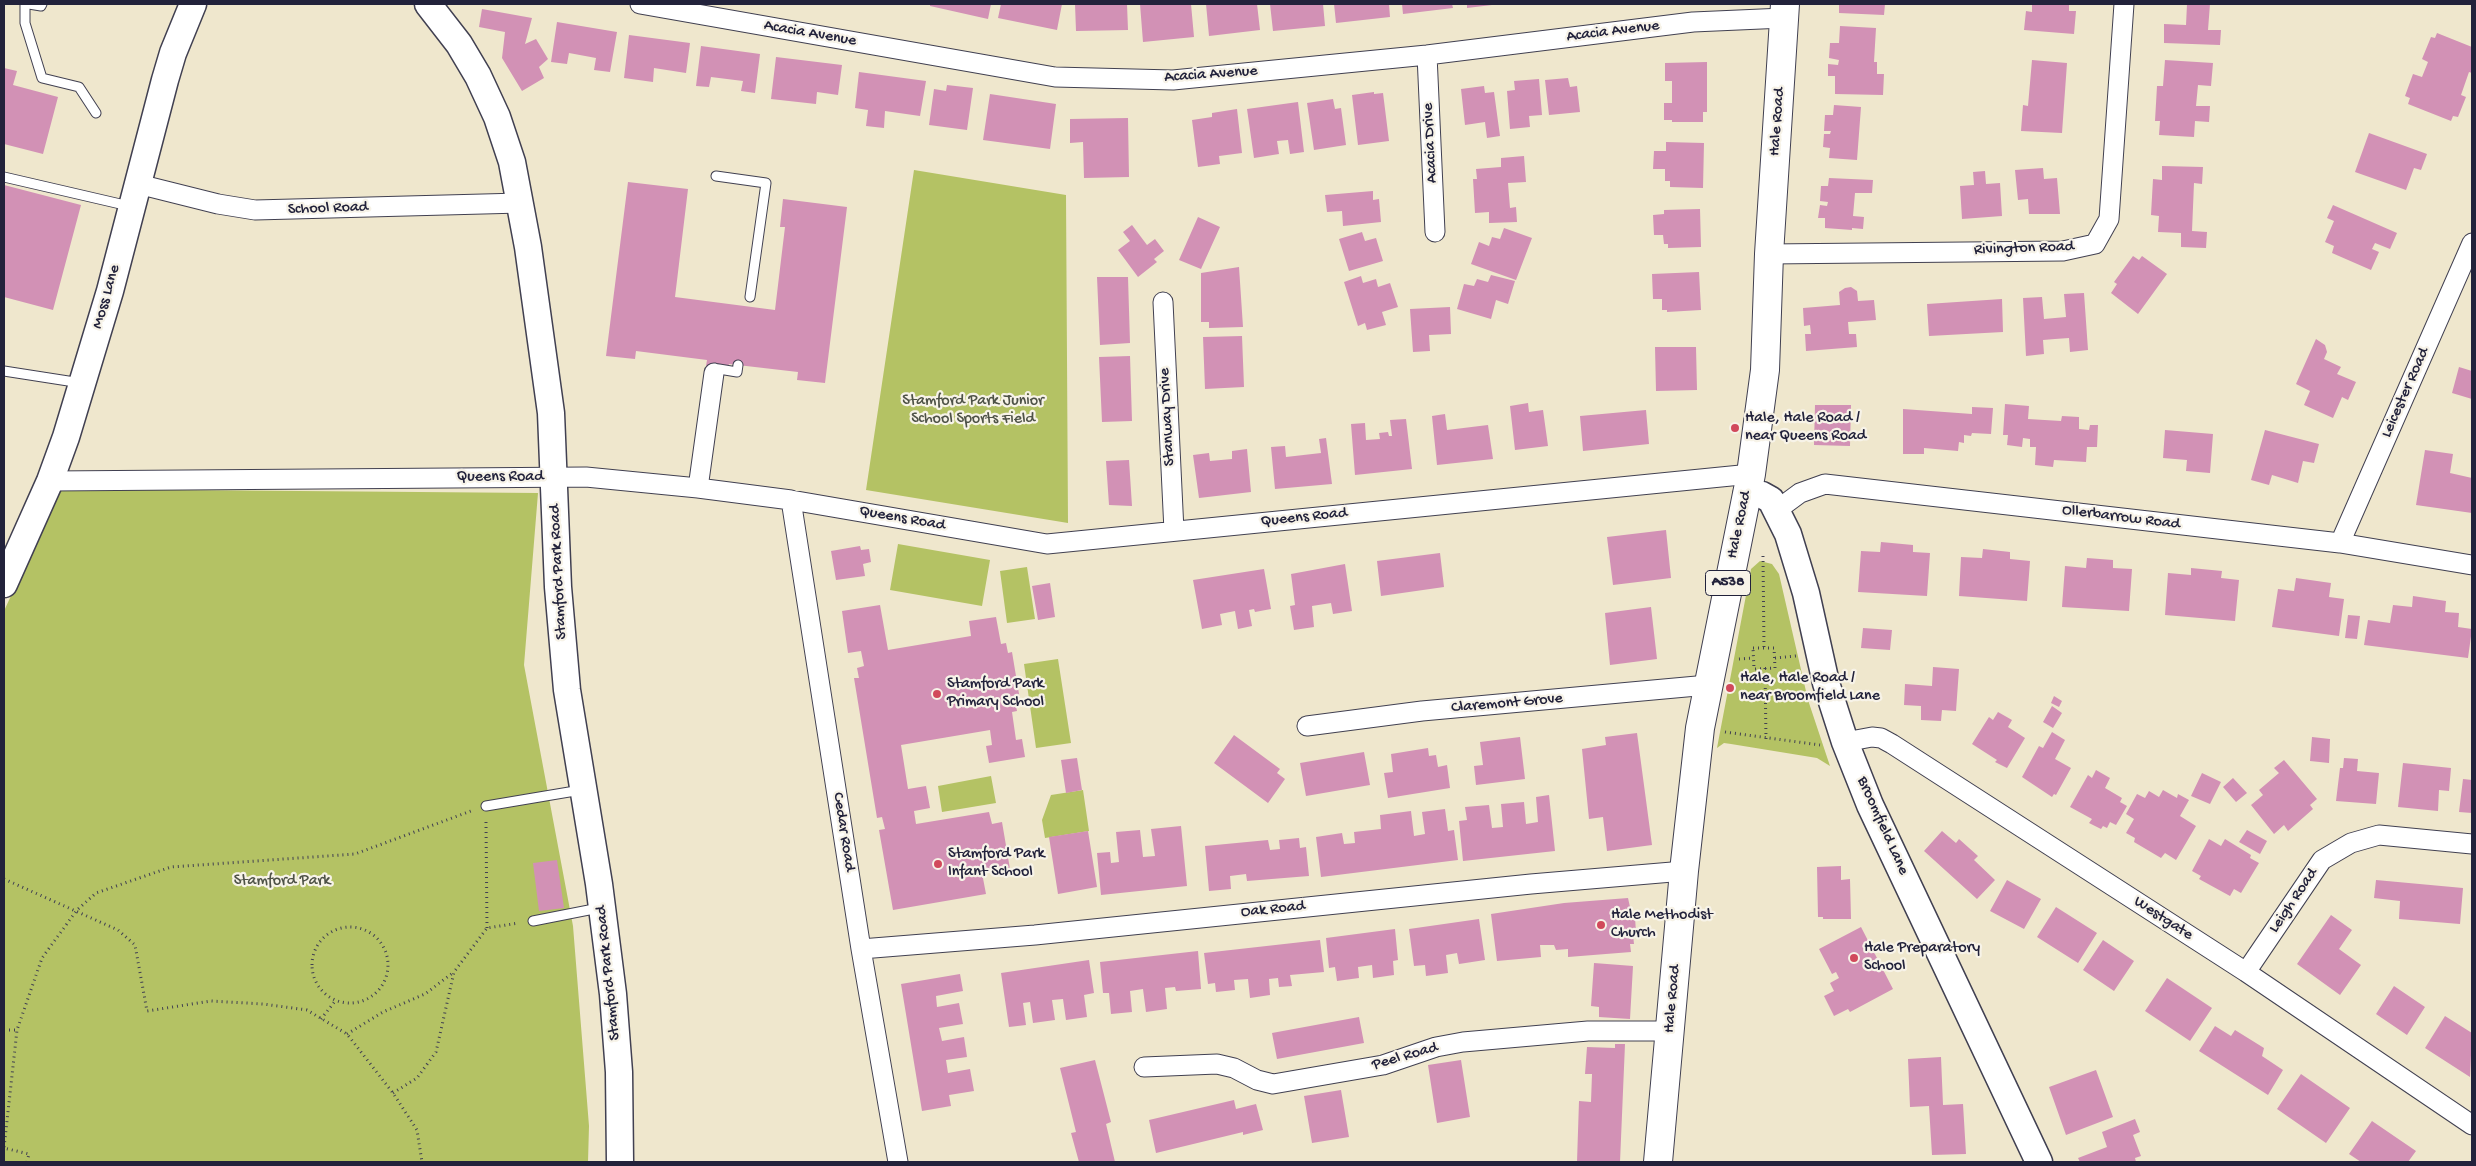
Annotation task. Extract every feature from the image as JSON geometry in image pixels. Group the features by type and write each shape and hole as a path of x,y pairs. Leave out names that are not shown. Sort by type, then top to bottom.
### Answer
{"main road":[{"name":"Hale Road","path":"1658,1162 1684,871 1700,728 1749,484 1765,370 1769,254 1785,11"}],"street":[{"name":"Moss Lane","path":"4,584 50,481 82,383 110,291 173,53 193,4"},
{"name":"Stamford Park Road","path":"428,4 459,44 491,102 512,162 521,204 551,413 564,660 602,907 616,1031 620,1162"},
{"name":"Acacia Avenue","path":"640,4 1055,77 1173,80 1427,55 1785,11"},
{"name":"Rivington Road","path":"1769,254 2063,251 2095,244 2109,219 2124,4"},
{"name":"Acacia Drive","path":"1427,55 1435,232"},
{"name":"School Road","path":"134,196 218,204 255,210 521,204"},
{"name":"Leicester Road","path":"2340,543 2472,243"},
{"name":"Stanway Drive","path":"1163,302 1174,531"},
{"path":"698,488 714,373"},
{"name":"Queens Road","path":"50,481 586,477 698,488 791,500 1046,544 1174,531 1749,484"},
{"name":"Broomfield Lane","path":"1749,484 1771,500 1777,510 1796,557 1824,673 1845,742 1870,805 2040,1162"},
{"name":"Ollerbarrow Road","path":"1777,510 1800,493 1825,484 2340,543 2472,565"},
{"name":"Cedar Road","path":"791,500 861,949 898,1162"},
{"name":"Claremont Grove","path":"1307,726 1422,711 1708,685"},
{"name":"Westgate","path":"1845,742 1863,737 1881,738 2246,972 2472,1125"},
{"name":"Leigh Road","path":"2246,972 2322,860 2352,843 2379,835 2472,844"},
{"name":"Oak Road","path":"861,949 1035,935 1532,884 1684,871"},
{"name":"Peel Road","path":"1144,1067 1217,1064 1234,1068 1257,1080 1273,1084 1383,1065 1436,1047 1463,1042 1588,1032 1670,1031"}],"lane":[{"path":"24,4 25,23 42,78 79,87 96,113"},
{"path":"29,4 41,6 42,4"},
{"path":"716,176 766,183 750,297"},
{"path":"4,177 134,196"},
{"path":"714,373 719,369 736,372 738,365"},
{"path":"4,371 82,383"},
{"path":"486,806 583,789"},
{"path":"533,921 602,907"}],"path":[{"path":"1762,554 1764,648"},
{"path":"1754,648 1774,648 1775,668 1765,668 1754,669 1754,648"},
{"path":"1765,668 1766,739"},
{"path":"1700,728 1816,746 1845,742"},
{"path":"27,1162 28,1154 4,1148 17,1030 42,958 77,910 96,894 172,867 355,854 486,806 487,928 454,972 425,994 383,1012 347,1034"},
{"path":"4,879 77,910 118,930 135,945 147,1010 211,1001 263,1004 307,1010 347,1034 393,1093 417,1130 422,1162"},
{"path":"487,928 533,921"},
{"path":"348,927 360,928 372,934 380,942 386,953 388,965 386,977 380,988 366,999 348,1003 336,1000 325,994 317,984 312,972 314,953 324,936 335,930 348,927"},
{"path":"393,1093 417,1078 436,1052 454,972"},
{"path":"321,1019 336,1000"},
{"path":"4,1030 17,1030"}],"green space":[{"name":"Stamford Park Junior School Sports Field","path":"914,170 1066,195 1068,523 866,490"},
{"name":"Stamford Park","path":"60,489 538,493 524,665 573,926 589,1126 588,1162 4,1162 4,611"},
{"path":"898,544 990,560 982,606 890,590"},
{"path":"1760,561 1772,564 1779,574 1808,700 1830,766 1817,758 1731,744 1724,743 1717,748 1751,569"},
{"path":"1027,567 1035,619 1007,623 1000,571"},
{"path":"1058,659 1071,743 1036,748 1024,664"},
{"path":"991,776 996,803 942,812 938,786"},
{"path":"1083,790 1089,831 1045,838 1042,820 1051,795"}],"building":[{"path":"930,4 991,4 988,19 930,6"},
{"path":"1001,4 1062,4 1057,30 998,18"},
{"path":"1075,4 1127,4 1128,30 1076,31"},
{"path":"1140,4 1191,4 1194,37 1143,42"},
{"path":"1206,4 1257,4 1260,30 1209,36"},
{"path":"1270,4 1323,4 1325,26 1273,31"},
{"path":"1334,4 1389,4 1390,17 1336,23"},
{"path":"1402,4 1452,4 1453,8 1403,14"},
{"path":"1467,4 1492,4 1492,5 1467,8"},
{"path":"1839,4 1885,4 1884,15 1839,13"},
{"path":"2032,4 2069,4 2069,11 2076,11 2074,34 2024,30 2026,11 2032,12"},
{"path":"2187,4 2210,4 2208,30 2221,30 2220,45 2164,43 2164,24 2186,25"},
{"path":"482,9 532,18 525,44 536,39 548,59 539,67 544,78 522,91 502,58 505,32 479,27"},
{"path":"557,22 617,32 610,72 594,70 596,58 569,53 567,64 551,62"},
{"path":"1840,26 1876,28 1874,62 1877,62 1877,74 1884,74 1883,95 1835,94 1835,76 1828,76 1828,64 1838,65 1839,60 1829,58 1830,43 1839,43"},
{"path":"2437,33 2472,47 2472,73 2469,72 2461,95 2466,97 2458,117 2453,116 2451,121 2408,104 2410,98 2405,96 2413,74 2422,77 2428,62 2422,59 2431,37 2435,38"},
{"path":"629,35 690,43 686,73 654,68 653,82 624,78"},
{"path":"701,46 760,54 755,93 741,91 743,81 711,77 709,87 696,86"},
{"path":"776,57 842,65 838,95 817,92 816,104 771,99"},
{"path":"2032,60 2067,63 2062,133 2021,131 2023,105 2028,106"},
{"path":"2165,60 2213,63 2211,86 2198,85 2196,106 2210,106 2209,122 2195,121 2194,137 2159,135 2160,121 2155,121 2157,86 2163,86"},
{"path":"1707,62 1707,112 1703,112 1703,122 1672,122 1672,120 1664,120 1664,103 1672,103 1672,81 1665,81 1665,63"},
{"path":"4,68 17,71 13,85 58,97 43,154 4,144"},
{"path":"859,72 926,81 920,116 885,111 884,128 866,126 868,110 855,108"},
{"path":"1568,78 1570,87 1577,86 1580,112 1549,115 1545,80"},
{"path":"1539,79 1542,115 1529,116 1530,127 1510,129 1507,91 1515,90 1514,81"},
{"path":"947,85 973,88 967,130 929,125 934,89 946,91"},
{"path":"1484,86 1485,93 1494,92 1500,136 1487,138 1485,122 1465,125 1461,89"},
{"path":"1374,92 1374,94 1383,93 1389,141 1358,145 1352,95"},
{"path":"990,94 1056,104 1050,149 983,140"},
{"path":"1333,99 1335,109 1341,108 1346,145 1314,150 1307,103"},
{"path":"1298,102 1304,152 1290,154 1288,140 1277,141 1279,154 1254,158 1247,109"},
{"path":"1834,105 1861,107 1857,160 1829,158 1830,148 1823,147 1824,134 1830,134 1831,131 1824,131 1825,115 1833,115"},
{"path":"1237,109 1242,153 1219,156 1220,164 1198,167 1192,120 1212,117 1212,113"},
{"path":"1128,118 1129,177 1084,178 1083,142 1070,143 1070,119"},
{"path":"2369,133 2427,154 2421,170 2414,168 2406,190 2355,172"},
{"path":"1666,142 1704,143 1703,188 1670,187 1670,181 1665,181 1665,169 1653,169 1654,151 1666,151"},
{"path":"1524,156 1526,182 1508,183 1510,208 1516,207 1517,222 1489,223 1489,212 1475,213 1473,179 1477,179 1476,169 1501,167 1501,158"},
{"path":"2162,166 2203,167 2202,184 2194,183 2192,231 2207,232 2206,248 2181,247 2181,233 2158,232 2159,216 2151,215 2153,179 2162,180"},
{"path":"2043,168 2044,179 2057,178 2060,214 2029,214 2028,199 2018,200 2015,170"},
{"path":"1985,171 1986,184 2000,183 2002,216 1962,219 1960,186 1974,185 1973,172"},
{"path":"1829,178 1873,180 1872,193 1855,193 1853,216 1864,217 1863,229 1825,228 1825,218 1818,218 1820,205 1827,206 1828,202 1820,201 1821,186 1828,186"},
{"path":"628,182 688,189 675,297 775,310 785,227 780,227 783,199 847,207 825,383 797,380 798,372 729,364 728,368 706,366 707,360 636,351 635,359 606,356"},
{"path":"4,185 81,205 53,310 4,297"},
{"path":"1373,191 1373,200 1379,199 1381,222 1343,226 1342,211 1327,212 1325,195"},
{"path":"2333,205 2397,233 2390,249 2375,243 2372,249 2379,252 2371,270 2332,253 2334,246 2325,242 2334,221 2327,218"},
{"path":"1700,209 1701,247 1668,248 1668,244 1664,244 1663,235 1654,235 1653,215 1664,214 1664,210"},
{"path":"1198,217 1220,227 1201,269 1179,260"},
{"path":"1132,225 1147,245 1155,239 1164,251 1154,259 1157,262 1138,277 1118,250 1130,241 1123,232"},
{"path":"1504,228 1532,238 1516,280 1471,264 1479,242 1489,246 1492,237 1500,239"},
{"path":"1362,232 1365,241 1376,238 1383,261 1349,271 1339,239"},
{"path":"2133,256 2139,260 2142,256 2167,274 2138,314 2111,293 2117,284 2114,282"},
{"path":"1239,267 1243,327 1209,328 1209,322 1201,322 1201,273"},
{"path":"1699,272 1701,310 1667,312 1667,310 1662,310 1662,299 1653,299 1652,274"},
{"path":"1491,275 1515,281 1508,304 1496,300 1491,319 1457,309 1464,284 1474,286 1477,279 1488,282"},
{"path":"1361,276 1363,283 1376,279 1378,287 1390,283 1398,307 1382,312 1386,325 1367,330 1365,323 1358,326 1344,282"},
{"path":"1097,277 1128,277 1130,343 1100,345"},
{"path":"1851,287 1857,291 1858,301 1874,300 1876,320 1848,322 1849,334 1856,334 1857,347 1806,351 1805,334 1811,334 1810,325 1804,326 1803,308 1840,305 1839,292"},
{"path":"2084,293 2088,350 2070,352 2069,338 2043,340 2044,354 2026,356 2023,298 2042,297 2044,319 2066,317 2064,294"},
{"path":"2002,299 2003,332 1929,336 1927,304"},
{"path":"1450,307 1451,334 1429,335 1430,351 1413,352 1410,309"},
{"path":"1242,336 1244,387 1205,389 1203,337"},
{"path":"2316,339 2325,345 2327,352 2324,359 2341,367 2337,374 2356,382 2348,400 2342,397 2333,418 2304,405 2310,391 2296,384"},
{"path":"1655,347 1696,347 1697,390 1656,391"},
{"path":"1130,356 1132,421 1102,422 1099,357"},
{"path":"2459,367 2472,371 2472,399 2452,393"},
{"path":"1528,403 1529,412 1543,410 1548,446 1515,450 1510,406"},
{"path":"2005,404 2029,406 2028,419 2061,421 2062,416 2079,417 2079,429 2089,430 2090,425 2098,425 2097,447 2087,447 2086,462 2054,460 2053,467 2035,465 2036,447 2030,447 2030,439 2023,438 2022,447 2007,445 2008,435 2003,435"},
{"path":"1815,405 1851,405 1850,446 1814,445"},
{"path":"1972,407 1993,408 1991,434 1972,433 1971,436 1964,435 1964,443 1959,442 1958,451 1924,448 1924,454 1903,454 1903,409 1972,414"},
{"path":"1646,410 1649,444 1583,451 1580,416"},
{"path":"1445,414 1447,430 1488,425 1493,459 1437,465 1432,416"},
{"path":"1406,419 1412,469 1355,475 1351,424 1365,423 1366,440 1380,439 1379,433 1388,432 1389,436 1392,436 1390,420"},
{"path":"2165,430 2213,434 2210,473 2186,471 2187,460 2163,458"},
{"path":"2265,430 2319,444 2314,463 2303,461 2298,483 2272,475 2269,485 2251,480"},
{"path":"1326,438 1332,484 1275,489 1271,447 1285,446 1286,457 1321,453 1319,439"},
{"path":"1247,449 1251,492 1199,498 1193,455 1209,453 1210,461 1232,459 1232,451"},
{"path":"2425,450 2453,454 2450,473 2472,478 2472,513 2416,505"},
{"path":"1129,460 1132,506 1109,505 1106,461"},
{"path":"1666,530 1671,578 1613,585 1607,537"},
{"path":"1881,542 1913,545 1913,552 1930,553 1927,596 1858,592 1861,551 1880,552"},
{"path":"860,546 861,550 869,549 871,562 863,564 865,576 836,580 831,551"},
{"path":"1983,549 2010,552 2010,559 2030,561 2027,601 1959,596 1961,557 1982,558"},
{"path":"1440,553 1444,587 1381,596 1377,561"},
{"path":"2087,558 2113,560 2113,568 2132,569 2129,611 2062,607 2065,566 2086,568"},
{"path":"1345,564 1352,611 1333,614 1331,603 1312,606 1314,627 1294,630 1290,606 1295,605 1291,574"},
{"path":"2191,568 2222,571 2221,578 2239,580 2235,621 2165,615 2168,573 2191,575"},
{"path":"1264,569 1271,609 1255,612 1254,609 1249,610 1252,626 1238,629 1235,611 1220,614 1222,625 1202,629 1193,580"},
{"path":"2296,578 2331,583 2329,597 2344,599 2339,636 2272,627 2278,589 2294,591"},
{"path":"1050,583 1055,617 1038,620 1032,586"},
{"path":"2413,596 2446,601 2445,612 2459,613 2458,627 2472,629 2468,658 2364,645 2368,620 2390,623 2393,605 2412,607"},
{"path":"880,605 888,650 971,636 969,621 996,617 1001,644 1006,643 1008,653 1012,652 1020,700 1015,701 1017,711 1012,712 1016,740 1022,739 1025,757 989,763 986,746 992,745 990,730 901,745 908,789 926,786 930,808 914,811 916,824 989,812 992,824 1002,822 1010,869 982,873 986,894 893,910 879,830 885,829 882,817 877,818 854,678 859,678 857,668 864,666 861,651 848,653 842,611"},
{"path":"1651,607 1657,659 1610,665 1605,613"},
{"path":"2348,615 2360,616 2357,639 2345,638"},
{"path":"1863,628 1892,630 1890,650 1861,648"},
{"path":"1933,667 1959,669 1956,711 1942,710 1941,721 1921,720 1921,706 1904,705 1905,684 1932,686"},
{"path":"2054,696 2062,701 2059,707 2051,703"},
{"path":"2052,706 2062,713 2053,728 2043,722"},
{"path":"1998,712 2012,720 2008,727 2025,738 2007,768 1995,762 1997,760 1972,744 1989,717 1993,720"},
{"path":"2052,732 2065,740 2055,759 2071,768 2056,795 2054,794 2052,797 2022,777 2039,746 2043,748"},
{"path":"1637,733 1652,845 1607,851 1603,817 1589,819 1582,749 1606,745 1605,737"},
{"path":"1234,735 1280,769 1277,773 1285,779 1268,803 1214,763"},
{"path":"1520,737 1525,779 1476,785 1474,766 1483,765 1480,742"},
{"path":"2312,737 2330,739 2329,763 2310,761"},
{"path":"1428,748 1429,756 1436,755 1438,767 1447,765 1450,788 1388,798 1384,773 1393,772 1391,754"},
{"path":"1364,752 1370,785 1306,796 1300,763"},
{"path":"1077,758 1082,790 1066,793 1061,760"},
{"path":"2344,758 2358,759 2357,771 2379,773 2376,804 2336,801 2340,768 2343,768"},
{"path":"2284,760 2317,799 2310,805 2313,809 2288,831 2284,825 2274,834 2251,805 2263,795 2259,790 2279,773 2274,768"},
{"path":"2403,763 2451,768 2449,791 2439,790 2438,811 2398,807"},
{"path":"2096,770 2110,778 2105,788 2122,798 2120,802 2127,806 2116,825 2110,822 2107,828 2103,826 2101,829 2089,823 2092,819 2070,807 2088,775 2092,778"},
{"path":"2202,773 2221,782 2210,804 2191,796"},
{"path":"2233,778 2247,793 2236,802 2223,787"},
{"path":"2463,779 2472,780 2472,813 2459,812"},
{"path":"2163,790 2177,798 2178,794 2189,800 2180,816 2196,826 2176,860 2165,853 2161,858 2134,842 2135,838 2126,833 2134,819 2126,814 2137,794 2145,798 2149,791 2159,797"},
{"path":"1549,795 1555,851 1463,861 1459,821 1467,820 1465,807 1489,805 1492,828 1503,827 1501,804 1524,802 1526,824 1538,822 1536,797"},
{"path":"1445,809 1448,831 1454,830 1458,860 1321,877 1316,837 1342,833 1344,844 1355,843 1354,832 1381,829 1380,815 1411,811 1414,836 1425,834 1422,812"},
{"path":"1181,826 1187,886 1101,895 1097,853 1110,852 1111,863 1119,862 1116,832 1140,830 1143,857 1155,856 1151,829"},
{"path":"2247,830 2267,841 2260,854 2239,842"},
{"path":"1088,831 1097,887 1058,894 1049,837"},
{"path":"1942,831 1956,843 1959,839 1978,856 1974,860 1995,880 1977,899 1924,851"},
{"path":"1299,838 1300,848 1306,847 1309,876 1247,881 1246,874 1230,876 1231,889 1209,891 1205,846 1268,840 1270,850 1280,849 1279,840"},
{"path":"2209,839 2221,846 2225,839 2251,855 2250,858 2259,863 2241,893 2234,889 2230,896 2199,879 2201,876 2192,871"},
{"path":"557,860 564,908 539,911 533,863"},
{"path":"1841,866 1841,880 1850,879 1851,919 1823,919 1823,917 1818,917 1817,867"},
{"path":"2007,880 2041,899 2024,929 1990,911"},
{"path":"2376,880 2463,888 2460,924 2399,919 2400,901 2374,898"},
{"path":"1628,898 1632,916 1635,916 1636,934 1633,935 1634,944 1630,944 1631,952 1568,957 1568,949 1556,950 1554,945 1540,945 1541,957 1497,961 1491,914 1564,903"},
{"path":"2056,907 2097,933 2078,963 2037,937"},
{"path":"2331,915 2352,930 2339,949 2361,965 2340,995 2297,964"},
{"path":"1479,919 1485,960 1459,964 1457,953 1446,955 1448,973 1426,976 1425,965 1414,966 1409,929"},
{"path":"1861,927 1893,989 1850,1012 1848,1009 1834,1016 1824,996 1834,991 1830,983 1839,978 1836,972 1832,974 1819,949"},
{"path":"1395,929 1398,960 1393,961 1394,975 1373,978 1372,965 1358,967 1359,978 1337,981 1335,967 1329,968 1326,938"},
{"path":"1320,940 1324,972 1290,975 1292,986 1279,987 1278,978 1269,979 1270,995 1250,998 1248,979 1234,980 1235,990 1216,992 1215,983 1208,984 1204,953"},
{"path":"2103,940 2134,961 2114,991 2083,970"},
{"path":"1198,951 1201,989 1176,991 1175,987 1165,988 1167,1009 1146,1012 1143,989 1130,991 1132,1012 1111,1014 1109,993 1103,993 1100,962"},
{"path":"1089,960 1094,993 1084,995 1087,1017 1066,1020 1063,999 1052,1000 1055,1020 1033,1023 1030,1002 1023,1003 1026,1025 1009,1027 1001,973"},
{"path":"1594,963 1633,966 1630,1019 1599,1017 1599,1007 1591,1006"},
{"path":"960,974 963,991 936,996 937,1007 959,1003 963,1024 939,1028 942,1041 964,1037 967,1057 946,1060 948,1073 970,1069 974,1091 949,1095 951,1106 922,1111 901,984"},
{"path":"2167,978 2212,1008 2190,1041 2145,1011"},
{"path":"2394,986 2425,1007 2407,1035 2376,1014"},
{"path":"2445,1016 2472,1033 2470,1077 2425,1048"},
{"path":"1359,1017 1364,1043 1277,1059 1272,1033"},
{"path":"2215,1026 2231,1036 2235,1030 2264,1048 2262,1056 2283,1070 2268,1095 2199,1051"},
{"path":"1615,1044 1625,1044 1620,1162 1577,1162 1579,1101 1591,1102 1592,1074 1585,1074 1587,1047 1615,1048"},
{"path":"1941,1057 1943,1105 1963,1104 1966,1154 1932,1155 1929,1106 1910,1107 1908,1059"},
{"path":"1095,1060 1111,1122 1106,1124 1115,1162 1079,1162 1071,1133 1076,1132 1060,1068"},
{"path":"1461,1060 1470,1117 1437,1123 1428,1065"},
{"path":"2096,1070 2113,1117 2066,1135 2049,1087"},
{"path":"2301,1074 2350,1108 2326,1143 2277,1109"},
{"path":"1341,1090 1349,1137 1312,1143 1304,1096"},
{"path":"1234,1100 1236,1109 1256,1104 1263,1130 1243,1135 1243,1132 1156,1153 1149,1120"},
{"path":"2135,1119 2140,1132 2133,1135 2141,1156 2135,1158 2136,1162 2080,1162 2078,1158 2107,1147 2102,1132"},
{"path":"2372,1121 2416,1151 2408,1162 2361,1162 2349,1154"}],"place":[{"name":"Hale, Hale Road / near Queens Road","path":"1735,428"},
{"name":"Hale, Hale Road / near Broomfield Lane","path":"1730,688"},
{"name":"Stamford Park Primary School","path":"937,694"},
{"name":"Stamford Park Infant School","path":"938,864"},
{"name":"Hale Methodist Church","path":"1601,925"},
{"name":"Hale Preparatory School","path":"1854,958"}]}
